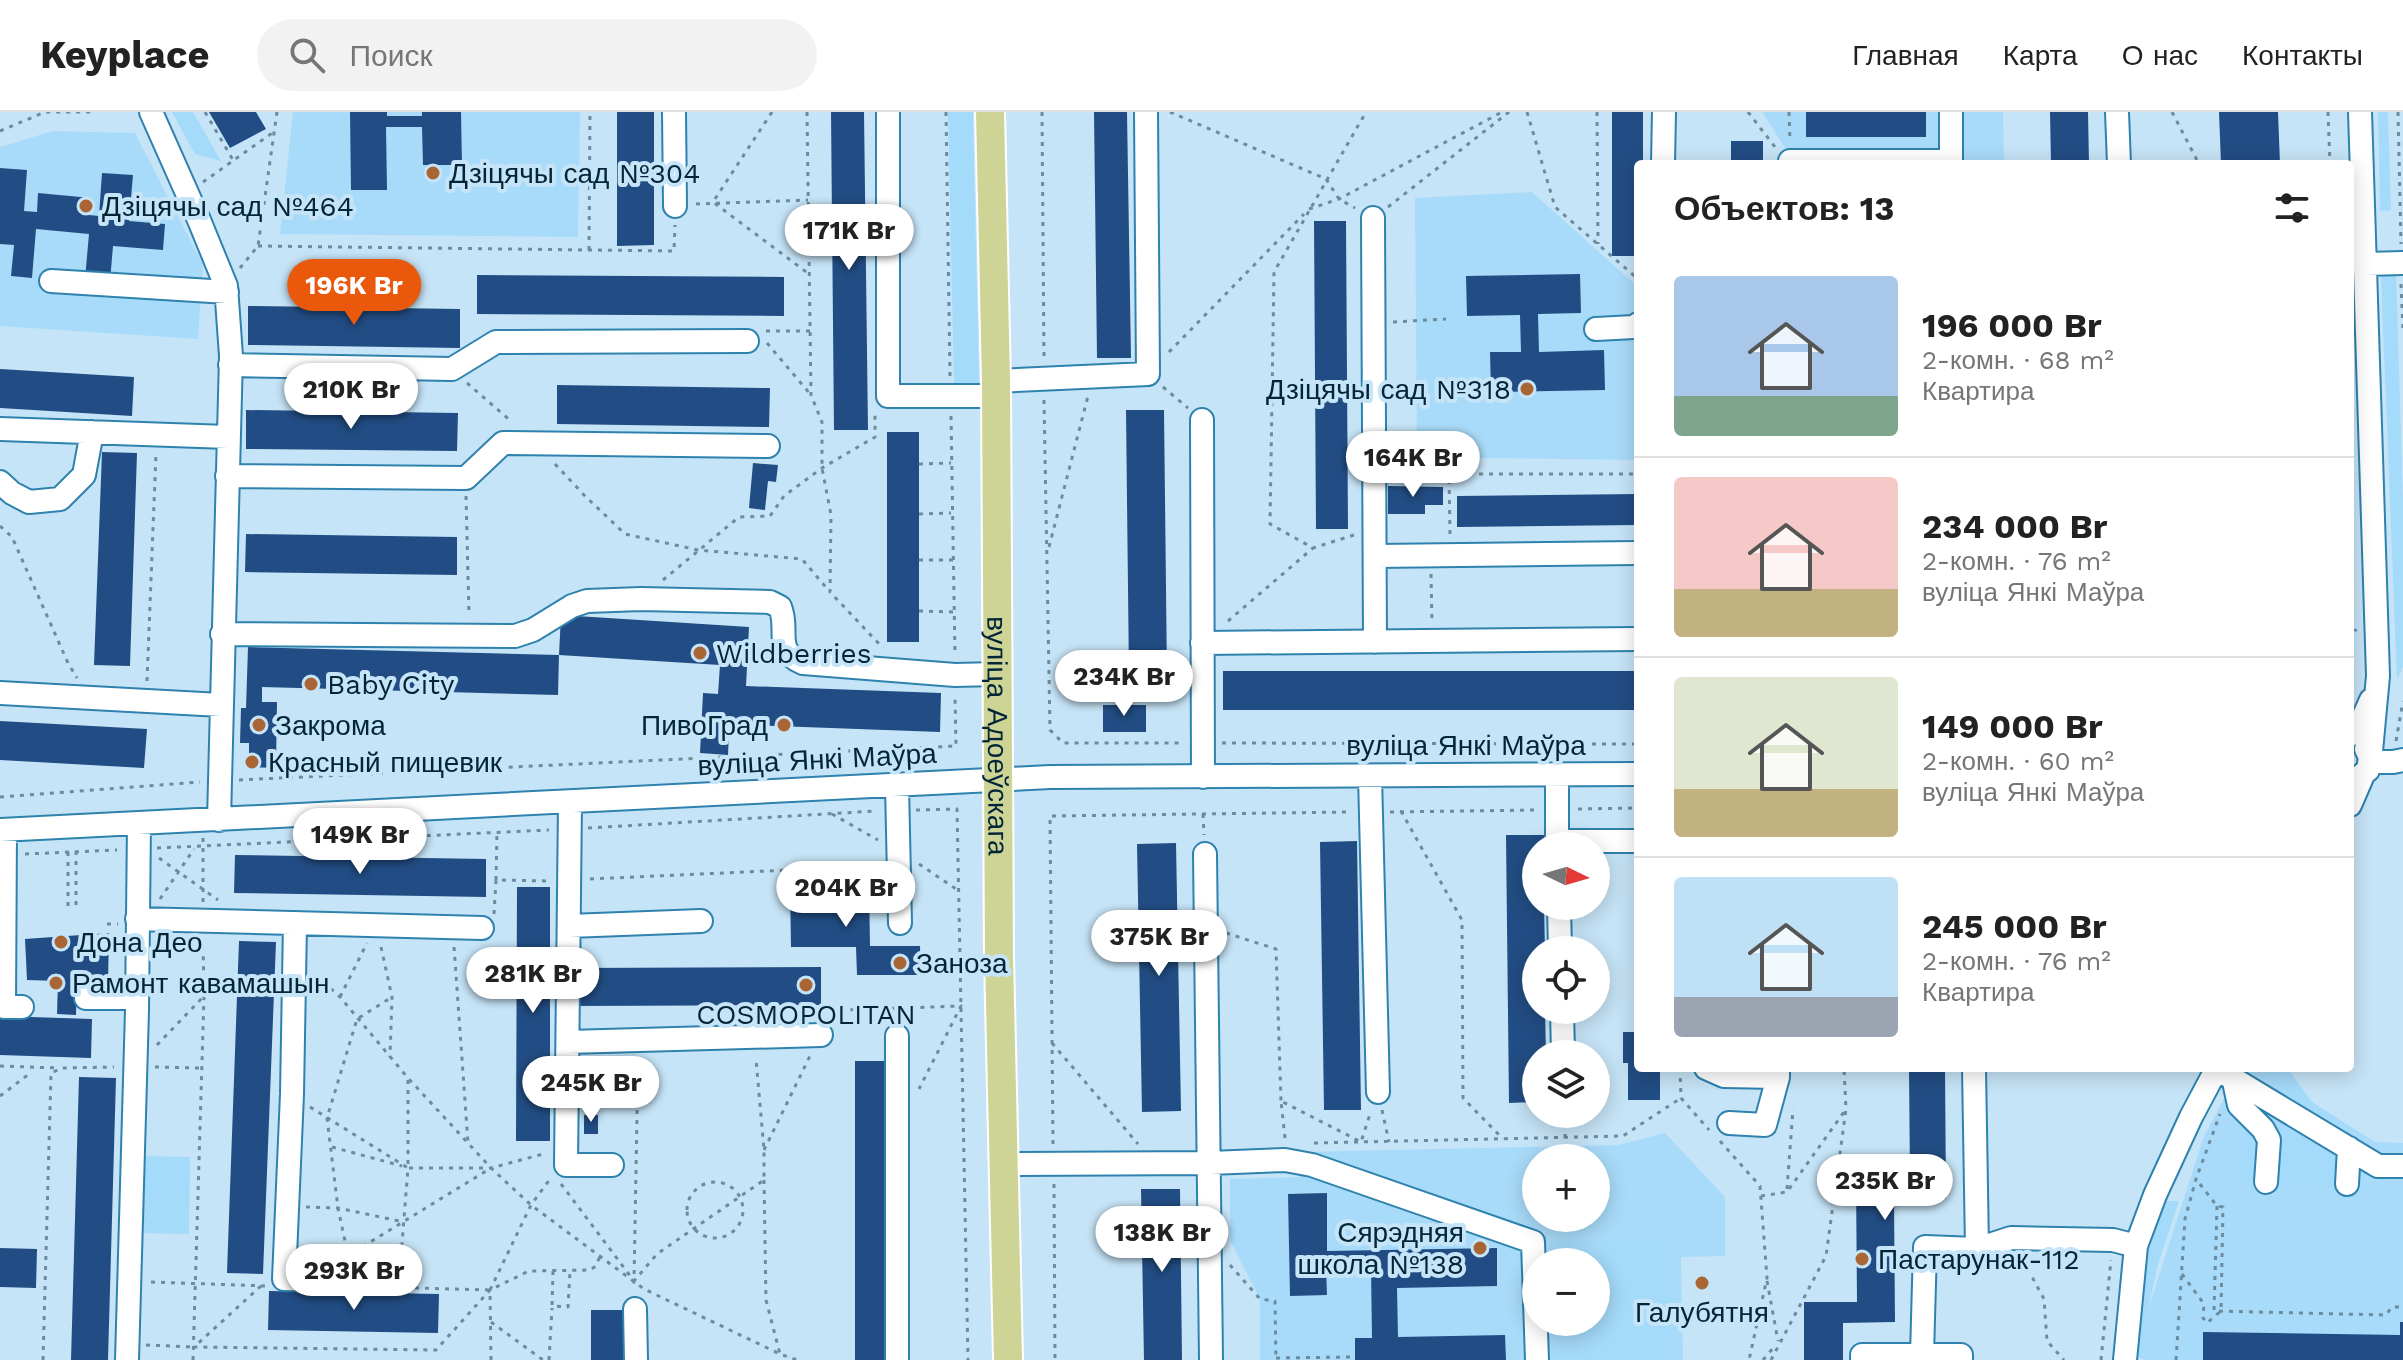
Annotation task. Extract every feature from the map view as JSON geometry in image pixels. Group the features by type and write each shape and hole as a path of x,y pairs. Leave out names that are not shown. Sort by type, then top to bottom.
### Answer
{"main road":[{"name":"вуліца Адоеўскага","path":"990,112 1008,1360"}],"street":[{"path":"151,112 226,289 230,365 219,781 211,820"},
{"path":"674,112 675,206"},
{"path":"888,112 888,396 951,396 1044,379 1148,374 1146,112"},
{"path":"1663,160 1664,112"},
{"path":"1951,112 1951,160"},
{"path":"2117,112 2122,160"},
{"path":"2354,793 2361,772 2378,676 2358,262 2362,218 2360,112"},
{"path":"1373,218 1375,642"},
{"path":"2358,262 2402,263"},
{"path":"51,281 226,289"},
{"path":"1596,329 1634,327"},
{"path":"230,365 452,369 496,342 756,341"},
{"path":"1202,420 1203,777"},
{"path":"0,429 228,437"},
{"path":"0,482 29,502 60,499 84,475 92,432"},
{"path":"227,476 466,478 503,443 768,446"},
{"path":"1376,556 1634,553"},
{"path":"222,634 515,636 533,630 572,606 587,601 770,602 780,607 784,616 784,648 791,659 803,663 955,675 997,674"},
{"path":"1202,643 1634,639"},
{"path":"2354,733 2371,704 2378,676"},
{"path":"0,693 221,705"},
{"path":"2354,741 2364,747 2361,772"},
{"path":"2361,772 2403,760"},
{"path":"1557,774 1557,832"},
{"name":"вуліца Янкі Маўра","path":"2,830 1050,777 1634,774"},
{"path":"1370,776 1378,1092"},
{"path":"897,785 900,923"},
{"path":"570,803 566,1165 612,1165"},
{"path":"127,1352 136,998 142,918 139,824"},
{"path":"2,830 5,856 4,1007 22,1007"},
{"path":"1610,842 1634,841"},
{"path":"1205,854 1211,1360"},
{"path":"142,918 482,928"},
{"path":"569,926 701,921"},
{"path":"295,923 284,1279 348,1281 399,1276"},
{"path":"86,998 136,998"},
{"path":"568,1042 821,1035"},
{"path":"897,1036 897,1360"},
{"path":"1715,1072 1724,1076 1778,1072 1765,1125 1720,1132"},
{"path":"1974,1072 1977,1249"},
{"path":"2125,1360 2136,1246 2155,1195 2191,1117 2221,1072"},
{"path":"2222,1072 2239,1105 2263,1129 2269,1140 2266,1182"},
{"path":"2224,1072 2378,1166 2403,1166"},
{"path":"2347,1184 2349,1148"},
{"path":"1004,1164 1210,1163 1285,1152 1312,1165 1533,1242 1537,1360"},
{"path":"1922,1355 1925,1247 1977,1249 2011,1238 2113,1240 2136,1246"},
{"path":"635,1309 636,1360"},
{"path":"1862,1360 1862,1355 1961,1355 1961,1360"}],"path":[{"path":"0,131 45,112 96,112"},
{"path":"205,112 233,161"},
{"path":"226,289 258,246 277,112"},
{"path":"589,250 590,112"},
{"path":"713,202 772,112"},
{"path":"807,112 811,395 822,422 822,468 831,515 830,592"},
{"path":"0,797 219,781 956,746 946,112"},
{"path":"1042,112 1050,730 1063,743 1634,744"},
{"path":"1170,112 1326,179 1339,199 1373,218 1509,112"},
{"path":"1313,548 1270,524 1274,272 1366,112"},
{"path":"1202,420 1148,374 1309,210 1339,199 1502,112"},
{"path":"1527,112 1555,207 1634,276"},
{"path":"1597,112 1598,244"},
{"path":"1748,112 1788,157"},
{"path":"1788,157 1789,112"},
{"path":"2172,112 2197,160"},
{"path":"2328,112 2330,160"},
{"path":"2398,112 2403,330"},
{"path":"187,193 275,131"},
{"path":"258,246 674,251 675,206 808,200"},
{"path":"713,202 809,275"},
{"path":"1374,322 1446,319"},
{"path":"756,341 811,395"},
{"path":"452,369 537,444 625,534 698,550 802,559 905,672"},
{"path":"1048,551 1093,377"},
{"path":"641,599 739,517 770,516 784,496 822,468 875,437 875,406"},
{"path":"147,675 156,454"},
{"path":"919,464 952,463"},
{"path":"1374,474 1634,474"},
{"path":"1449,474 1451,555"},
{"path":"466,478 468,636"},
{"path":"919,514 952,513"},
{"path":"0,526 12,537 68,663 88,698"},
{"path":"1202,643 1313,548 1375,528"},
{"path":"919,560 953,560"},
{"path":"1431,571 1432,641"},
{"path":"919,611 954,612"},
{"path":"1055,1360 1050,816 1634,808"},
{"path":"5,856 957,809 968,1360"},
{"path":"1401,811 1462,920 1463,1098 1503,1139"},
{"path":"1203,814 1203,826"},
{"path":"193,1360 203,847 211,820"},
{"path":"482,928 493,928 497,832"},
{"path":"142,918 195,847"},
{"path":"142,849 204,888 244,921"},
{"path":"76,851 76,911"},
{"path":"68,852 68,910"},
{"path":"496,880 569,881 898,865"},
{"path":"107,924 113,924"},
{"path":"340,997 376,925"},
{"path":"376,925 392,997 390,1057"},
{"path":"1206,926 1276,949 1285,1152 1361,1142 1623,1136 1681,1098"},
{"path":"453,927 468,1143"},
{"path":"294,954 340,997 408,1078 491,1168 531,1205 644,1289 797,1360"},
{"path":"348,1281 349,1255 338,1208 327,1118 357,1019 392,997"},
{"path":"764,1150 821,1035 846,1010 961,1006"},
{"path":"918,1090 961,1006"},
{"path":"754,1036 764,1150 766,1300 780,1354"},
{"path":"634,1281 638,1040"},
{"path":"1052,1043 1142,1149"},
{"path":"0,1066 62,1068"},
{"path":"136,1067 201,1068"},
{"path":"1680,1072 1681,1098 1720,1132 1760,1186 1767,1278 1778,1343"},
{"path":"1771,1360 1826,1256 1846,1109 1844,1072"},
{"path":"2176,1360 2185,1219 2222,1072"},
{"path":"43,1360 51,1073"},
{"path":"0,1096 29,1074"},
{"path":"399,1276 408,1168 408,1078"},
{"path":"1378,1092 1389,1142"},
{"path":"1361,1142 1378,1092"},
{"path":"292,1094 408,1168"},
{"path":"1281,1101 1361,1142"},
{"path":"1787,1192 1793,1109"},
{"path":"1761,1196 1787,1192 1846,1109"},
{"path":"1565,1128 1565,1138"},
{"path":"331,1147 408,1168 491,1168 567,1148"},
{"path":"336,1260 491,1168"},
{"path":"127,1352 194,1347 436,1350 490,1290 531,1205 554,1174 634,1281"},
{"path":"2196,1179 2217,1206 2214,1311 2386,1315 2392,1307 2403,1307"},
{"path":"634,1281 657,1254 764,1180"},
{"path":"717,1182 734,1189 740,1197 743,1215 734,1231 727,1236 709,1238 693,1229 688,1221 687,1202 699,1186 717,1182"},
{"path":"287,1206 338,1208 404,1222"},
{"path":"2011,1238 2044,1299 2047,1341 2064,1360"},
{"path":"490,1290 529,1271 590,1270 596,1266 600,1256"},
{"path":"549,1360 553,1271"},
{"path":"552,1306 568,1307 570,1271"},
{"path":"2182,1273 2204,1304 2203,1318 2207,1323 2221,1311"},
{"path":"1749,1360 1767,1278"},
{"path":"129,1280 261,1286 194,1347"},
{"path":"490,1290 491,1360"},
{"path":"491,1322 543,1360"},
{"path":"1763,1360 1778,1343"},
{"path":"1276,1358 1355,1357"}],"shaded area":[{"path":"172,112 193,112 221,161 195,154"},
{"name":"Дзіцячы сад №304","path":"293,112 580,112 578,237 280,234"},
{"path":"948,112 973,112 979,384 954,385"},
{"path":"1762,112 2003,112 2004,160 1873,160 1873,153 1787,151"},
{"path":"2378,112 2388,112 2391,210 2380,211"},
{"name":"Дзіцячы сад №464","path":"53,131 135,133 203,265 198,339 0,326 0,147"},
{"name":"Дзіцячы сад №318","path":"1532,192 1634,283 1634,460 1417,457 1415,198"},
{"path":"2396,270 2403,502 2403,667 2397,679 2381,276 2382,272"},
{"path":"2239,1072 2261,1072 2374,1142 2403,1143 2403,1360 2144,1360 2145,1319 2204,1136"},
{"path":"2259,1072 2290,1072 2312,1102 2375,1142 2317,1116 2261,1077"},
{"path":"2259,1103 2341,1154 2343,1183 2276,1182 2279,1141 2273,1126 2255,1110"},
{"path":"2243,1124 2256,1136 2260,1150 2256,1182 2242,1181"},
{"name":"Сярэдняя школа №138","path":"1665,1133 1725,1197 1725,1256 1681,1257 1683,1360 1260,1360 1260,1299 1230,1240 1230,1179 1299,1177 1300,1152 1522,1147 1522,1232 1610,1232 1610,1145"},
{"path":"140,1156 190,1157 189,1234 139,1233"},
{"path":"2165,1201 2179,1201 2158,1264 2149,1305 2146,1360 2132,1355 2145,1262"},
{"path":"1669,1241 1670,1360 1551,1360 1550,1336 1610,1336 1610,1248 1549,1248 1549,1242"}],"building":[{"path":"209,112 256,112 266,129 230,148"},
{"path":"350,112 422,116 422,112 461,112 462,165 423,165 422,127 386,127 387,190 351,190"},
{"path":"617,112 654,112 654,245 617,246"},
{"path":"831,112 864,112 868,430 834,430"},
{"path":"1094,112 1127,112 1131,358 1097,358"},
{"path":"1612,112 1643,112 1643,160 1634,160 1634,256 1612,256"},
{"path":"1806,112 1926,112 1926,137 1806,137"},
{"path":"2050,112 2088,112 2089,160 2051,160"},
{"path":"2219,112 2278,112 2280,160 2221,160"},
{"path":"1731,141 1763,141 1763,160 1731,160"},
{"path":"0,168 27,170 24,211 37,212 38,193 91,198 89,215 99,216 102,173 133,175 129,221 165,224 163,250 113,246 110,281 85,279 89,234 36,229 32,278 11,276 14,245 0,244"},
{"path":"1314,221 1346,221 1348,529 1316,529"},
{"path":"1580,274 1581,313 1538,314 1539,352 1604,350 1605,390 1491,392 1490,352 1521,352 1520,315 1467,316 1466,276"},
{"path":"477,275 784,277 784,316 477,314"},
{"path":"248,306 460,309 460,348 248,345"},
{"path":"0,369 134,377 132,416 0,408"},
{"path":"557,385 770,388 769,427 557,424"},
{"path":"246,410 458,413 457,451 246,449"},
{"path":"1126,410 1164,410 1167,677 1129,677"},
{"path":"887,432 919,432 919,642 887,642"},
{"path":"102,452 137,453 130,666 94,665"},
{"path":"753,463 778,465 776,482 768,481 765,510 749,508"},
{"path":"1388,486 1443,487 1443,505 1425,505 1425,514 1388,514"},
{"path":"1634,494 1634,525 1457,527 1457,496"},
{"path":"246,534 457,537 457,575 245,572"},
{"path":"561,615 749,627 746,686 941,693 940,732 748,725 747,734 729,733 728,755 700,753 703,693 718,694 720,665 559,655"},
{"path":"248,647 559,655 558,695 262,687 262,702 277,702 276,768 249,767 249,743 240,743 241,708 246,708"},
{"path":"1223,671 1634,671 1634,710 1223,710"},
{"path":"1103,705 1146,705 1146,732 1103,732"},
{"path":"0,721 147,729 144,768 0,760"},
{"path":"1506,835 1522,835 1522,920 1544,920 1545,936 1522,936 1522,1024 1545,1024 1546,1040 1522,1040 1522,1103 1509,1103"},
{"path":"1357,841 1361,1110 1324,1110 1320,842"},
{"path":"1176,843 1181,1111 1142,1112 1137,844"},
{"path":"235,855 486,859 486,897 234,893"},
{"path":"790,886 869,886 870,946 920,946 921,975 857,975 856,947 791,947"},
{"path":"517,887 550,887 550,1141 516,1141"},
{"path":"109,933 108,983 77,982 76,1015 57,1014 58,981 27,980 25,939"},
{"path":"239,941 276,942 263,1274 227,1273"},
{"path":"821,967 821,1005 572,1006 572,968"},
{"path":"0,1016 92,1019 91,1058 0,1055"},
{"path":"1623,1032 1634,1032 1634,1072 1660,1072 1660,1100 1628,1100 1628,1063 1623,1063"},
{"path":"855,1061 889,1061 890,1360 855,1360"},
{"path":"1909,1072 1945,1072 1946,1199 1894,1199 1895,1322 1843,1323 1843,1360 1804,1360 1804,1302 1857,1302 1856,1178 1910,1178"},
{"path":"79,1077 116,1078 108,1360 71,1360"},
{"path":"584,1115 598,1115 598,1134 584,1134"},
{"path":"1141,1189 1180,1189 1182,1360 1144,1360"},
{"path":"1327,1193 1327,1251 1497,1248 1497,1286 1397,1288 1398,1337 1505,1335 1506,1360 1355,1360 1355,1338 1372,1338 1371,1268 1326,1268 1327,1295 1290,1296 1288,1194"},
{"path":"0,1248 37,1249 36,1288 0,1287"},
{"name":"Галубятня","path":"1699,1274 1706,1276 1705,1289 1699,1289"},
{"path":"269,1291 439,1294 438,1333 268,1330"},
{"path":"591,1310 628,1310 627,1360 591,1360"},
{"path":"2400,1322 2403,1322 2403,1360 2203,1360 2203,1332 2400,1335"}],"place":[{"name":"Дзіцячы сад №304","path":"433,173"},
{"name":"Дзіцячы сад №464","path":"86,206"},
{"name":"Дзіцячы сад №318","path":"1527,389"},
{"name":"Wildberries","path":"700,653"},
{"name":"Baby City","path":"311,684"},
{"name":"Закрома","path":"259,725"},
{"name":"ПивоГрад","path":"784,725"},
{"name":"Красный пищевик","path":"252,762"},
{"name":"Дона Део","path":"61,942"},
{"name":"Заноза","path":"900,963"},
{"name":"Рамонт кавамашын","path":"56,983"},
{"name":"COSMOPOLITAN","path":"806,985"},
{"name":"Сярэдняя школа №138","path":"1480,1248"},
{"name":"Пастарунак-112","path":"1862,1259"},
{"name":"Галубятня","path":"1702,1283"}]}
